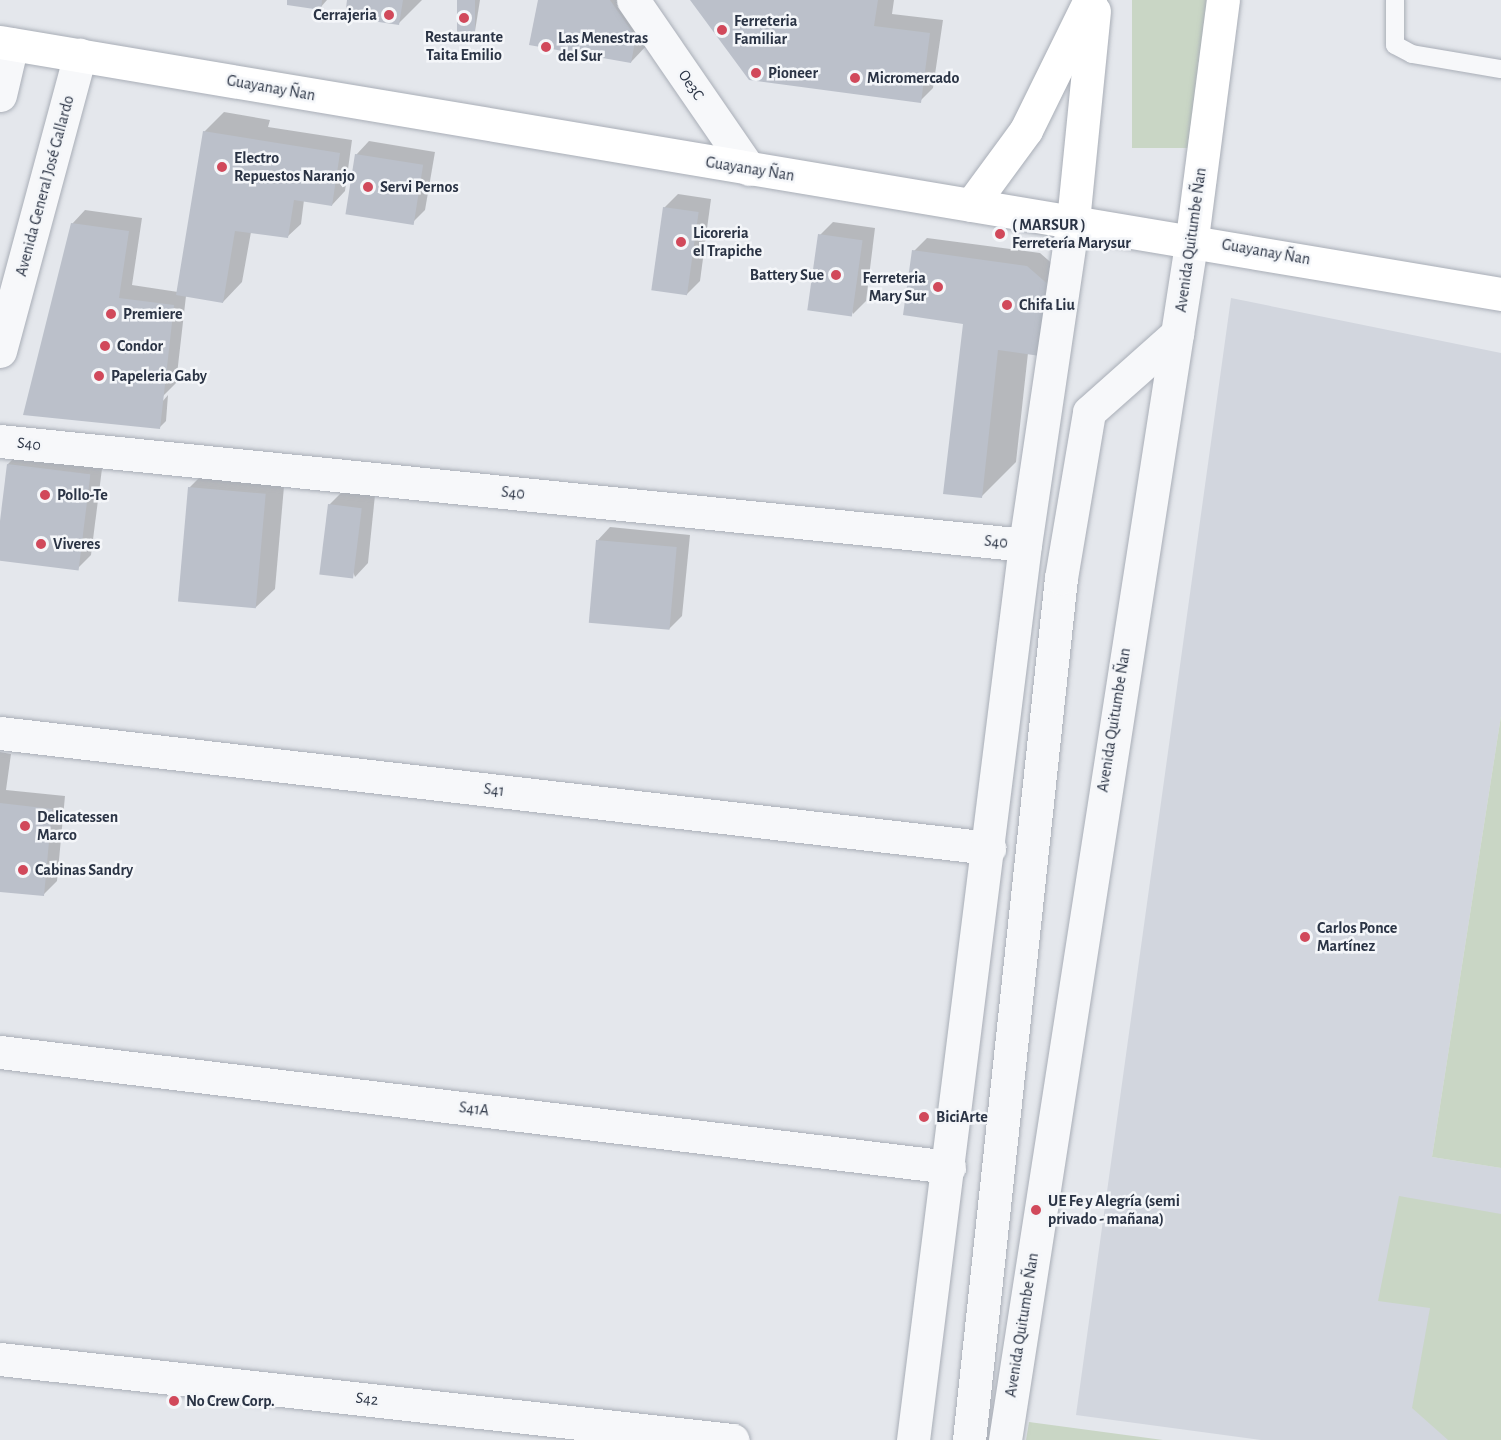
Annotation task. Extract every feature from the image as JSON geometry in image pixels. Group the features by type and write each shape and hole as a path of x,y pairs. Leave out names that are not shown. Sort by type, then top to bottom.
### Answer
{"main road":[{"path":"971,205 1026,130 1090,0"},
{"path":"1073,221 1095,0"},
{"name":"Avenida Quitumbe Ñan","path":"1192,238 1224,0"},
{"name":"Guayanay Ñan","path":"6,43 749,169 1192,238 1501,294"}],"street":[{"name":"Oe3C","path":"633,0 749,169"},
{"path":"0,95 6,43"},
{"name":"Avenida General José Gallardo","path":"0,351 80,55"},
{"path":"913,1440 989,848 1025,545 1073,221"},
{"name":"Avenida Quitumbe Ñan","path":"1005,1440 1192,238"},
{"path":"969,1440 1061,578 1089,412 1177,334"},
{"name":"S40","path":"0,441 1025,545"},
{"name":"S41","path":"0,733 989,848"},
{"name":"S41A","path":"0,1052 948,1167"},
{"name":"S42","path":"0,1359 733,1440"}],"lane":[{"path":"1395,0 1395,45 1412,54 1501,69"}],"shaded area":[{"name":"Carlos Ponce Martínez","path":"1231,298 1501,353 1501,716 1432,1157 1501,1168 1501,1440 1261,1440 1076,1415"}],"green space":[{"path":"1132,0 1213,0 1213,148 1132,148"},
{"path":"1501,716 1501,1168 1432,1157"},
{"path":"1399,1196 1501,1214 1501,1440 1448,1440 1412,1408 1430,1308 1378,1301"},
{"path":"1029,1422 1163,1440 1026,1440"}],"building":[{"path":"287,0 322,0 321,10 287,5"},
{"path":"347,0 403,0 399,25 345,17"},
{"name":"Restaurante Taita Emilio","path":"457,0 475,0 475,36 457,36"},
{"path":"538,0 610,0 636,37 631,63 529,45"},
{"path":"690,0 878,0 874,26 930,33 921,103 749,80"},
{"path":"203,131 340,153 332,206 294,200 288,238 235,231 223,303 176,295"},
{"path":"355,154 423,165 414,225 345,214"},
{"path":"663,207 699,212 687,295 651,290"},
{"path":"71,223 129,231 119,298 174,305 160,429 23,415"},
{"name":"Battery Sue","path":"818,234 863,240 852,317 807,310"},
{"path":"912,250 1027,266 1050,286 1040,356 998,350 982,498 943,494 963,324 903,315"},
{"path":"7,464 90,474 79,571 0,561 0,521"},
{"path":"188,487 266,494 256,608 178,602"},
{"path":"328,504 362,508 353,579 319,574"},
{"path":"596,540 677,547 669,630 589,623"},
{"path":"0,803 52,809 44,896 0,892"}],"place":[{"name":"Cerrajeria","path":"389,15"},
{"name":"Restaurante Taita Emilio","path":"464,18"},
{"name":"Ferreteria Familiar","path":"722,30"},
{"name":"Las Menestras del Sur","path":"546,47"},
{"name":"Pioneer","path":"756,73"},
{"name":"Micromercado","path":"855,78"},
{"name":"Electro Repuestos Naranjo","path":"222,167"},
{"name":"Servi Pernos","path":"368,187"},
{"name":"( MARSUR ) Ferretería Marysur","path":"1000,234"},
{"name":"Licoreria el Trapiche","path":"681,242"},
{"name":"Battery Sue","path":"836,275"},
{"name":"Ferreteria Mary Sur","path":"938,287"},
{"name":"Chifa Liu","path":"1007,305"},
{"name":"Premiere","path":"111,314"},
{"name":"Condor","path":"105,346"},
{"name":"Papeleria Gaby","path":"99,376"},
{"name":"Pollo-Te","path":"45,495"},
{"name":"Viveres","path":"41,544"},
{"name":"Delicatessen Marco","path":"25,826"},
{"name":"Cabinas Sandry","path":"23,870"},
{"name":"Carlos Ponce Martínez","path":"1305,937"},
{"name":"BiciArte","path":"924,1117"},
{"name":"UE Fe y Alegría (semi privado - mañana)","path":"1036,1210"},
{"name":"No Crew Corp.","path":"174,1401"}]}
